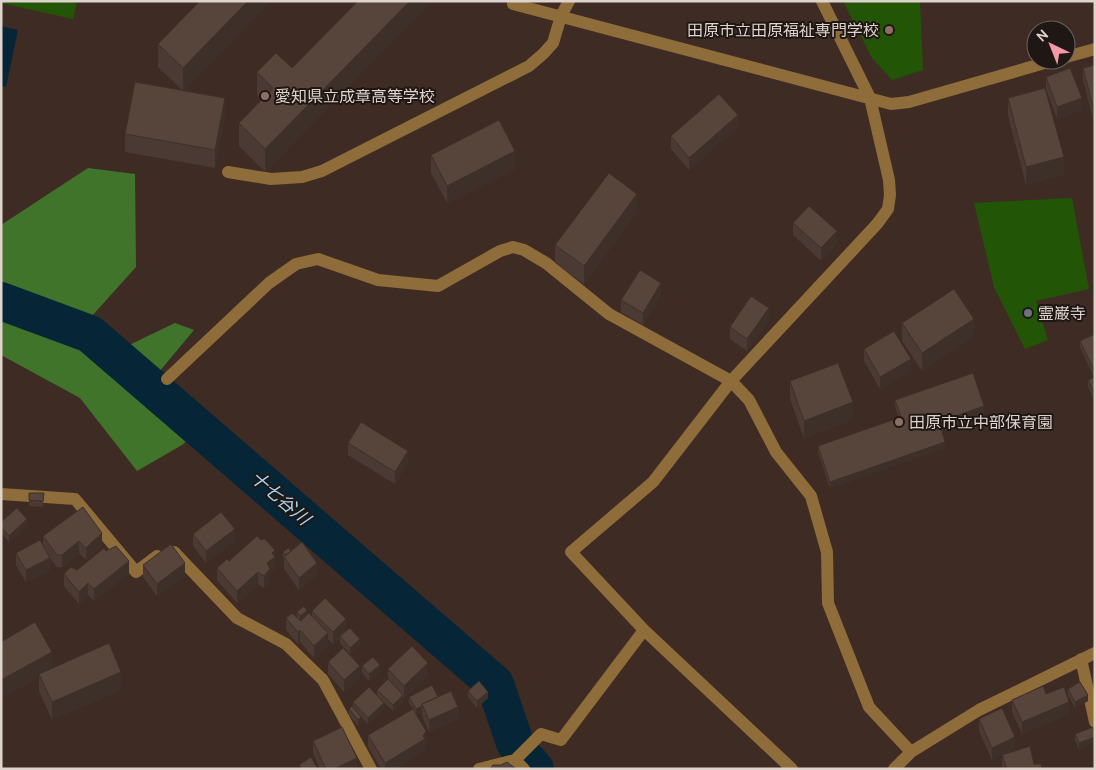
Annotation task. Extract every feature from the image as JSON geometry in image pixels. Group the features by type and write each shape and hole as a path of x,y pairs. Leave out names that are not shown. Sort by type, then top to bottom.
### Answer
{"street":[{"path":"228,172 271,179 302,177 322,171 346,159 529,66 552,43 561,16 569,1"},
{"path":"792,769 644,630 571,552 654,482 731,380 877,224 888,208 890,195 889,180 870,98 822,1"},
{"path":"513,4 891,104 909,102 1026,68"},
{"path":"1076,54 1095,48"},
{"path":"167,379 269,283 296,264 318,259 378,280 438,286 500,251 513,247 524,250 546,263 609,314 731,380 749,400 776,452 811,496 827,552 828,602 869,706 911,752"},
{"path":"1,494 76,499 136,572 168,547 237,618 286,644 324,680 371,769"},
{"path":"479,769 520,765 541,734 561,740 644,630"},
{"path":"894,769 911,752 979,710 1095,653"},
{"path":"1081,659 1095,722"}],"green space":[{"path":"1,1 77,1 73,19 1,3"},
{"name":"田原市立田原福祉専門学校","path":"843,1 920,1 923,70 892,80 872,58"},
{"path":"88,168 135,174 136,267 91,317 127,346 175,323 194,330 154,378 205,425 182,445 137,471 80,398 1,355 1,225"},
{"path":"1072,198 1089,289 1036,301 1048,340 1025,349 994,287 974,203"}],"water":[{"path":"1,26 18,30 6,87 1,86"}],"building":[{"path":"200,1 248,1 183,68 158,44"},
{"path":"358,1 410,1 265,149 239,123 273,88 257,72 276,53 292,68"},
{"path":"1095,65 1095,114 1083,68"},
{"path":"1065,70 1071,70 1082,98 1057,107 1046,77"},
{"path":"135,82 225,98 215,150 125,134"},
{"path":"1045,88 1064,157 1026,167 1008,98"},
{"path":"719,94 738,115 689,158 671,136"},
{"path":"499,120 515,151 447,186 431,155"},
{"path":"609,173 637,194 584,266 555,245"},
{"path":"809,206 837,231 821,248 793,223"},
{"path":"640,270 661,283 643,313 621,300"},
{"path":"954,289 974,319 922,353 902,323"},
{"path":"751,296 769,308 747,339 730,327"},
{"path":"894,331 911,359 880,377 864,349"},
{"path":"1095,334 1095,372 1080,341"},
{"path":"838,363 853,402 804,421 790,381"},
{"path":"973,373 984,406 939,422 945,442 830,482 818,446 901,417 895,400"},
{"path":"1095,377 1095,394 1088,380"},
{"path":"361,422 408,451 395,472 348,443"},
{"path":"29,493 44,493 43,501 29,500"},
{"path":"83,507 102,533 86,548 79,541 62,555 57,555 43,536"},
{"path":"17,508 27,519 9,536 1,527 1,522"},
{"path":"221,512 235,529 206,551 193,534"},
{"path":"257,536 261,540 265,539 275,550 272,553 275,557 267,563 270,569 264,576 258,572 237,591 217,568 227,559 229,561"},
{"path":"40,540 50,558 26,570 16,553"},
{"path":"302,542 317,563 299,578 284,557"},
{"path":"171,544 185,563 157,584 143,565"},
{"path":"116,546 129,561 94,589 88,583 79,592 64,574 71,567 77,570 104,548 106,551"},
{"path":"288,548 291,551 285,555 283,552"},
{"path":"325,598 346,619 333,632 312,611"},
{"path":"304,606 307,611 300,616 297,612"},
{"path":"292,613 301,621 309,613 328,633 314,646 286,618"},
{"path":"35,622 52,652 1,680 1,642"},
{"path":"350,628 360,639 350,648 340,636"},
{"path":"109,643 121,672 52,702 39,674"},
{"path":"412,646 428,663 404,686 388,669"},
{"path":"343,648 360,666 344,680 328,662"},
{"path":"373,657 380,665 369,674 362,666"},
{"path":"388,679 403,695 393,705 377,690"},
{"path":"479,681 488,692 477,701 468,691"},
{"path":"1080,682 1088,695 1075,702 1068,689"},
{"path":"432,685 438,697 422,704 422,706 416,709 409,697"},
{"path":"1043,686 1046,694 1064,687 1069,702 1022,722 1012,700"},
{"path":"369,687 384,703 368,718 353,702"},
{"path":"451,691 458,707 429,720 422,704"},
{"path":"352,706 361,717 358,720 349,709"},
{"path":"1002,708 1015,737 992,748 979,719"},
{"path":"413,709 426,731 423,736 425,739 385,763 368,735"},
{"path":"342,727 357,758 334,769 326,769 313,741"},
{"path":"1093,727 1095,737 1079,743 1075,734"},
{"path":"1030,746 1034,764 1041,764 1042,769 1007,769 1002,755"},
{"path":"311,757 318,769 302,769 299,765"},
{"path":"507,762 516,769 490,769 493,765 501,765"}],"waterway":[{"name":"十七谷川","path":"1,301 90,334 495,684 515,743"},
{"name":"十七谷川","path":"526,759 535,769"}],"place":[{"name":"田原市立田原福祉専門学校","path":"889,30"},
{"name":"愛知県立成章高等学校","path":"265,96"},
{"name":"霊巌寺","path":"1028,313"},
{"name":"田原市立中部保育園","path":"899,422"}]}
